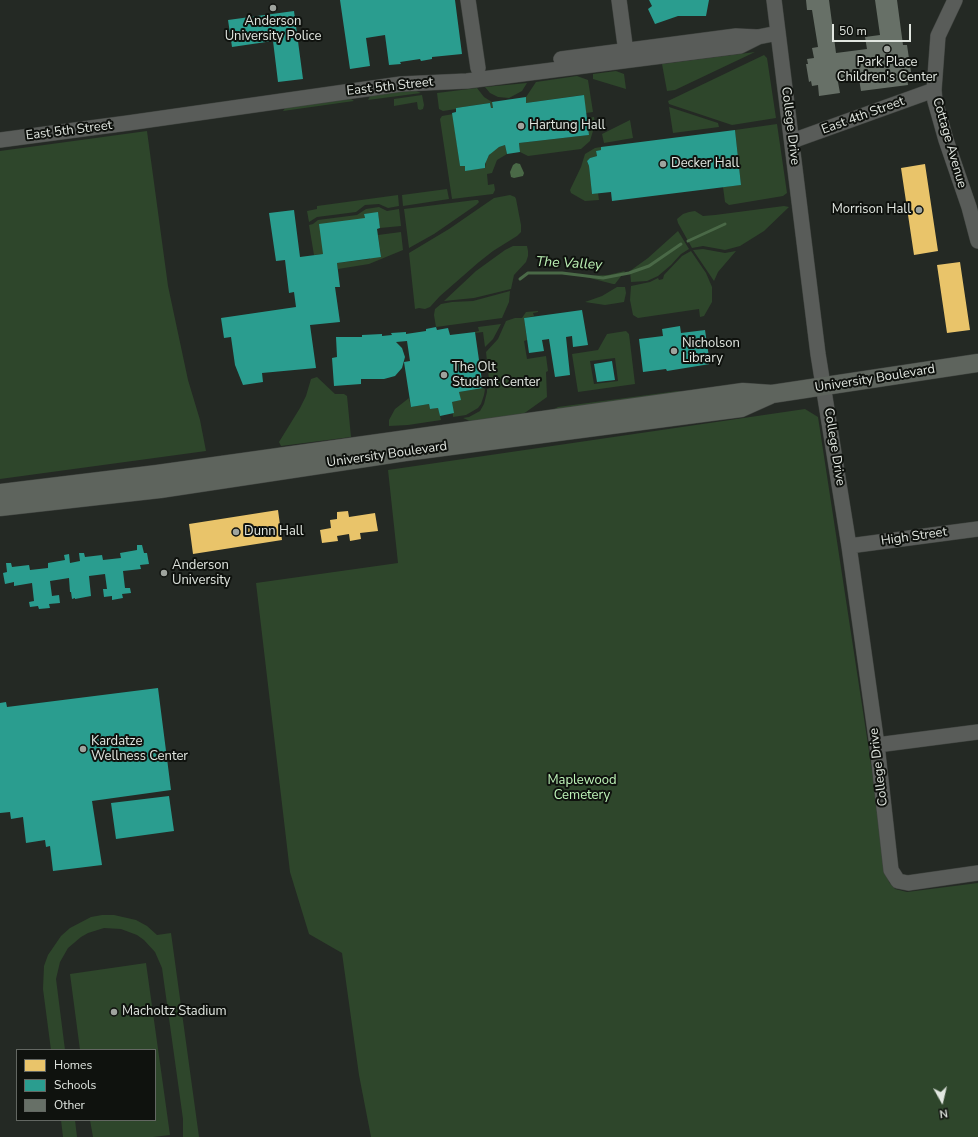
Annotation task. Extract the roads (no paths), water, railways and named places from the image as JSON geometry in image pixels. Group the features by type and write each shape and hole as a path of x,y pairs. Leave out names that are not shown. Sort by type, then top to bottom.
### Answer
{"main road":[{"name":"University Boulevard","path":"0,493 369,451 704,406 741,408 772,394 978,363"},
{"name":"University Boulevard","path":"0,507 160,489 369,451"}],"street":[{"path":"468,0 478,68"},
{"path":"619,0 626,55"},
{"name":"College Drive","path":"774,0 818,354 850,546 877,745 890,870 898,881 908,883 978,873"},
{"name":"Cottage Avenue","path":"955,0 938,36 934,90 935,101 946,140 969,207 978,241"},
{"name":"East 5th Street","path":"0,140 401,84 467,81 626,55 740,46 758,37 778,33"},
{"name":"East 4th Street","path":"792,142 934,90"},
{"name":"High Street","path":"850,546 978,529"},
{"path":"877,745 978,732"}],"waterway":[{"name":"The Valley","path":"688,241 725,224"},
{"name":"The Valley","path":"520,279 528,273 562,273 603,278 629,273 649,266 681,244"}],"place":[{"name":"Anderson University Police","path":"273,8"},
{"name":"Park Place Children's Center","path":"887,49"},
{"name":"Hartung Hall","path":"521,126"},
{"name":"Decker Hall","path":"663,164"},
{"name":"Morrison Hall","path":"919,210"},
{"name":"Nicholson Library","path":"674,351"},
{"name":"The Olt Student Center","path":"444,375"},
{"name":"Dunn Hall","path":"236,532"},
{"name":"Anderson University","path":"164,573"},
{"name":"Kardatze Wellness Center","path":"83,749"},
{"name":"Macholtz Stadium","path":"114,1012"}],"park label":[{"name":"Maplewood Cemetery","path":"582,788"}]}
